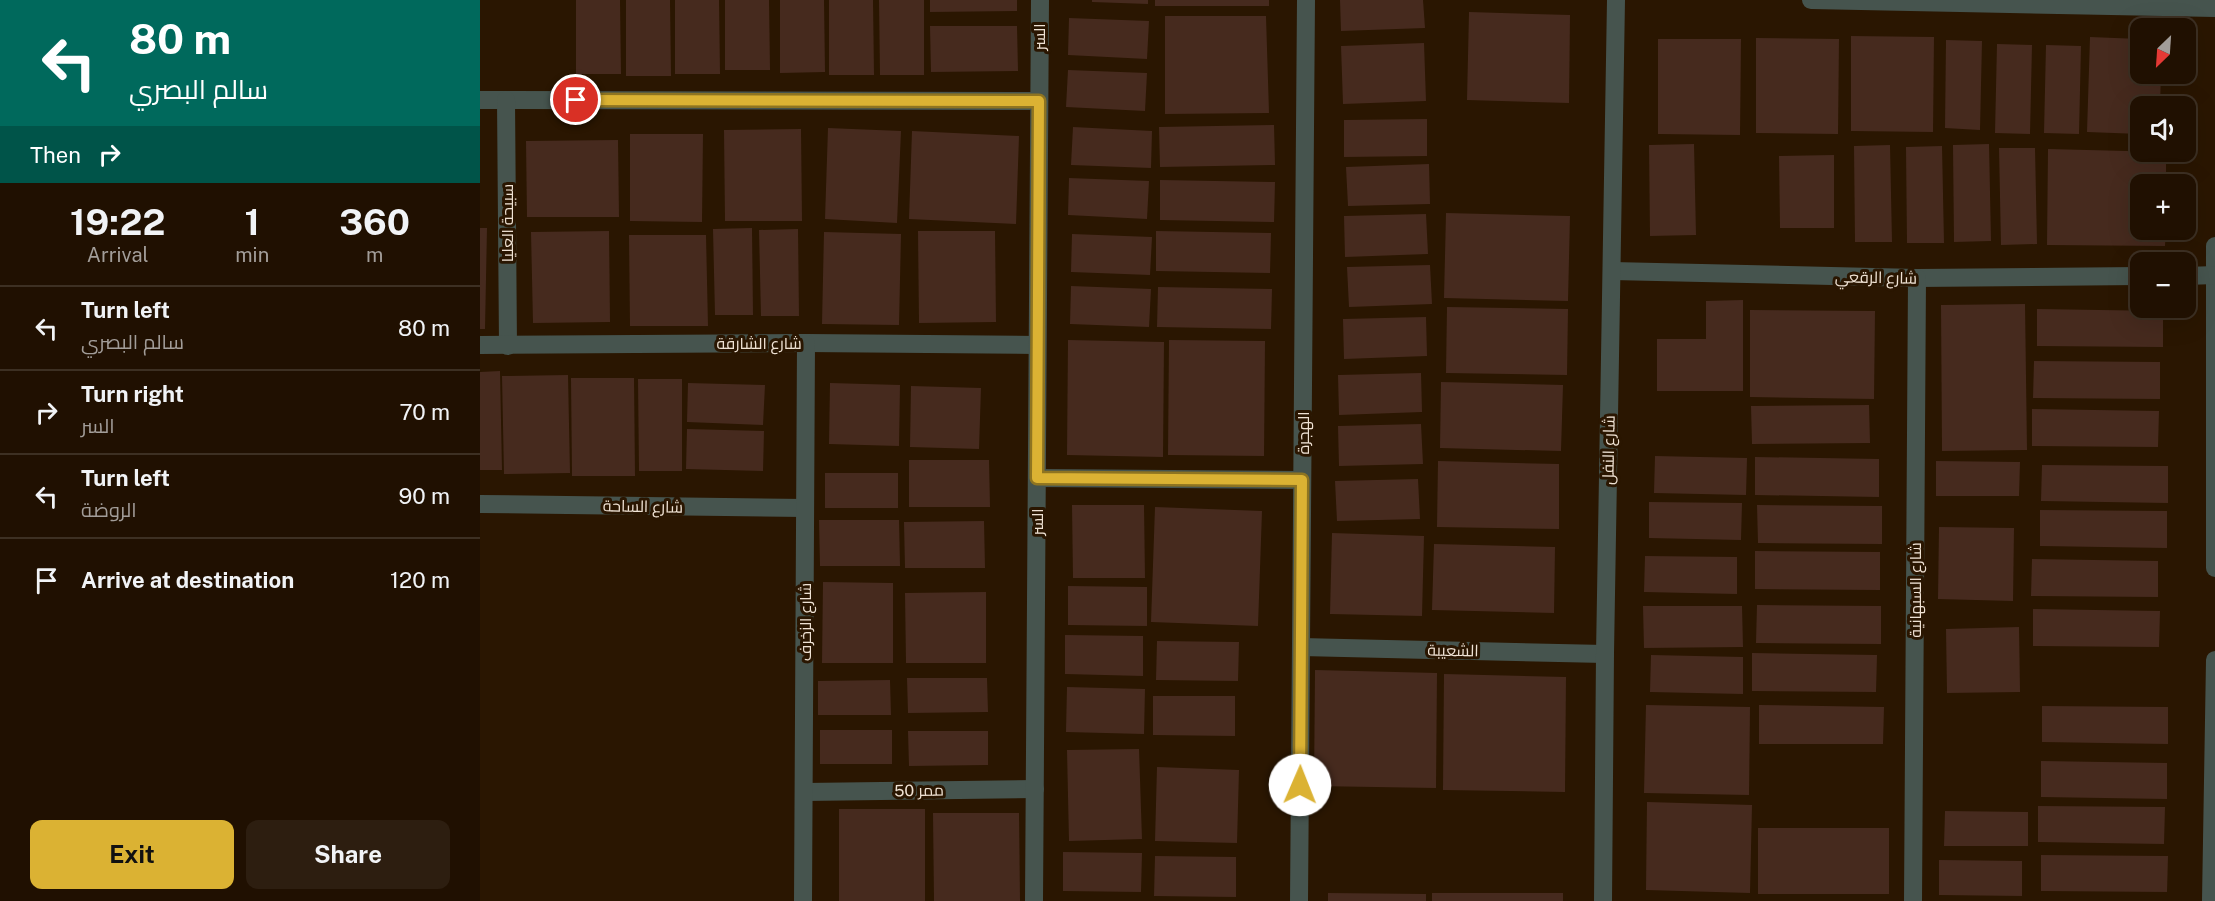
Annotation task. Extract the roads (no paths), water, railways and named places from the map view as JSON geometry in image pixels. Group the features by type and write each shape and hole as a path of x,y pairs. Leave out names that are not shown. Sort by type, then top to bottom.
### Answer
{"street":[{"name":"السر","path":"1034,901 1040,0"},
{"name":"الهجرة","path":"1299,901 1306,0"},
{"name":"شارع النفل","path":"1603,901 1616,0"},
{"path":"1811,0 2215,8"},
{"path":"480,100 1039,101"},
{"name":"سبيحة العليا","path":"506,100 508,346"},
{"path":"2215,246 2215,568"},
{"name":"شارع الرقعي","path":"1612,271 1917,278 2130,276"},
{"path":"2196,276 2215,275"},
{"name":"شارع السبهانية","path":"1913,901 1917,278"},
{"name":"شارع الشارقة","path":"480,345 806,343 1037,345"},
{"name":"شارع الزخرف","path":"803,901 806,343"},
{"path":"1037,478 1302,480"},
{"name":"شارع الساحة","path":"480,504 805,508"},
{"name":"الشعيبة","path":"1301,647 1605,654"},
{"path":"2211,901 2215,660"},
{"name":"ممر 50","path":"804,792 1035,789"}]}
